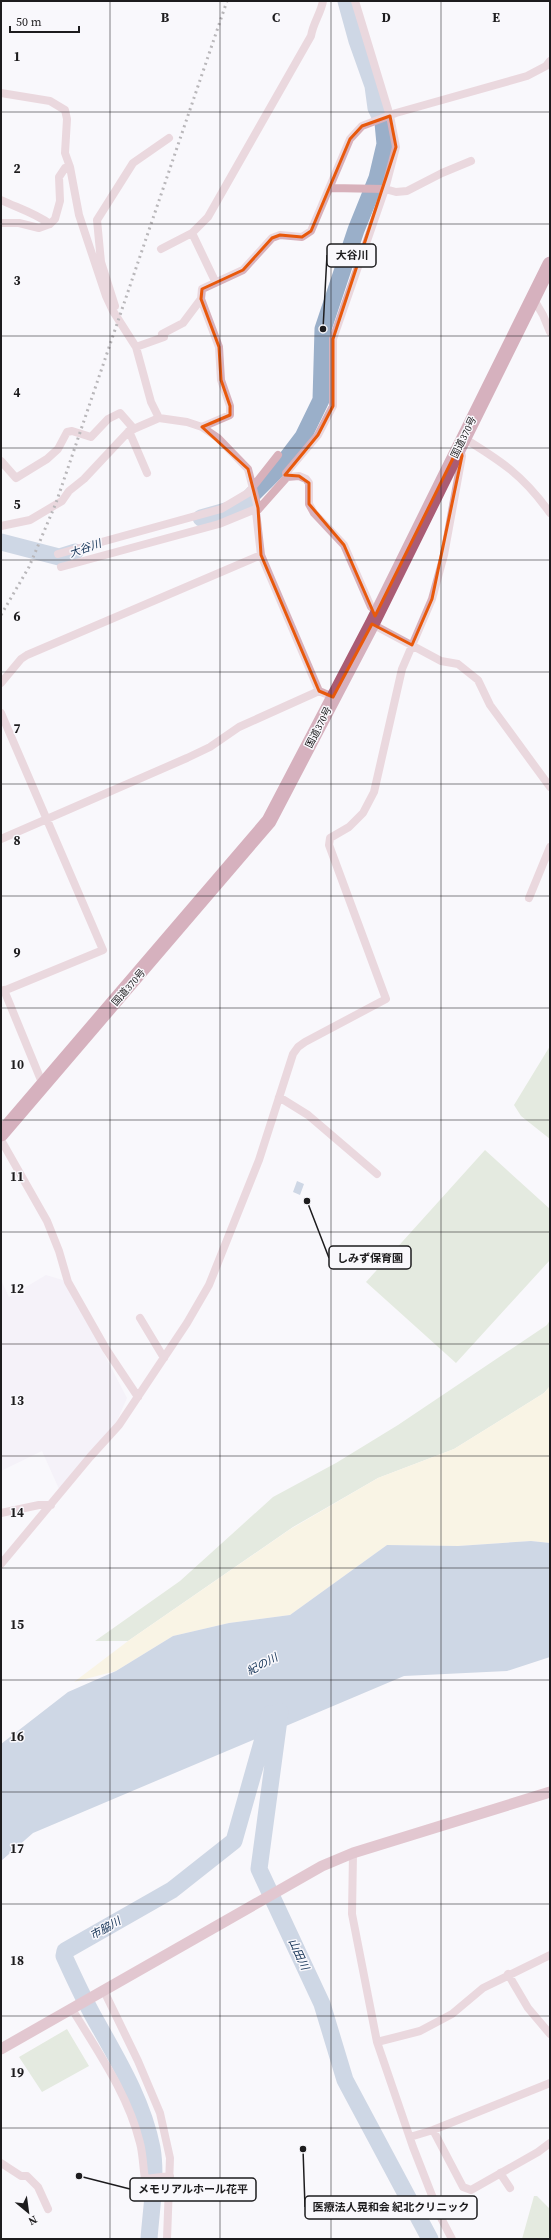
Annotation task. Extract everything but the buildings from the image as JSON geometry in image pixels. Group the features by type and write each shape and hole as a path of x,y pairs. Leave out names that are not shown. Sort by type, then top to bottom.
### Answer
{"highway":[{"name":"国道370号","path":"1,1134 269,822 375,617 460,442 550,264"}],"street":[{"path":"161,249 192,233 208,217 311,36 313,23 322,7 323,1"},
{"path":"287,477 286,473 318,435 333,406 334,339 385,189 396,147 390,116 355,1"},
{"path":"202,427 230,414 230,406 221,380 219,347 201,299 202,289 215,281 243,270 272,238 280,235 302,237 311,231 350,139 362,126 379,119 527,76 546,66 550,61"},
{"path":"1,93 50,101 65,110 67,119 65,153 70,167 79,215 106,296 114,312 136,346 151,402 159,418"},
{"path":"114,312 116,307 101,262 97,220 133,163 169,138"},
{"path":"330,188 385,189 396,192 407,191 442,173 471,161"},
{"path":"1,223 23,224 39,228 50,224 55,220 60,201 58,177 65,168 70,167"},
{"path":"1,200 30,211 50,224"},
{"path":"22,209 23,224"},
{"path":"192,233 215,281"},
{"path":"533,298 543,315 550,332"},
{"path":"136,346 147,344 164,337 162,334 183,323 201,299"},
{"path":"1,461 16,478 58,449 67,432 72,431 90,437 108,420 120,413 131,430 146,473"},
{"path":"1,526 30,520 62,501 69,491 84,479 131,430 159,418 187,422 202,427 218,438 248,469 256,505 261,555 319,691 333,697"},
{"path":"460,442 503,461 523,479 550,513"},
{"path":"1,1564 90,1457 119,1426 164,1358 209,1285 260,1160 293,1054 298,1047 386,1000 329,845 330,838 349,827 363,813 370,802 387,739 402,669 432,599 444,555 462,456 460,442"},
{"path":"58,554 221,509 252,491 278,455"},
{"path":"61,567 219,524 256,505 287,477 299,476 306,479 309,483 309,504 314,513 344,545 375,617 412,645 442,662 458,664 478,680 490,705 550,787"},
{"path":"1,683 21,659 27,655 261,555"},
{"path":"1,839 187,758 210,747 239,727 319,691"},
{"path":"1,713 48,818 103,950 2,991 43,1085"},
{"path":"529,898 550,847"},
{"path":"279,1097 308,1115 377,1174"},
{"path":"1,1140 47,1221 59,1250 68,1282 106,1349 138,1397"},
{"path":"140,1318 164,1358"},
{"path":"1,1513 39,1505 51,1505"},
{"path":"1,2049 217,1928 322,1866 353,1853 550,1792"},
{"path":"353,1853 352,1914 377,2042 410,2137 440,2216 452,2239"},
{"path":"377,2042 420,2031 452,2014 483,1988 550,1954"},
{"path":"508,1974 528,2008 550,2034"},
{"path":"104,1991 138,2061 160,2113 170,2158 167,2239"},
{"path":"72,2009 114,2077 126,2103 140,2143 145,2179 170,2176"},
{"path":"410,2137 433,2130 550,2083"},
{"path":"433,2130 464,2187 470,2190 550,2143"},
{"path":"1,2163 21,2176 27,2176 38,2187 48,2209"},
{"path":"500,2173 510,2188"}],"highlighted area":[{"path":"390,116 396,147 333,339 333,406 318,435 285,475 299,476 309,483 309,504 344,545 375,616 459,446 462,456 432,599 412,645 372,624 333,697 319,691 261,555 258,508 248,469 202,427 230,415 230,406 221,380 219,347 201,299 202,289 243,270 272,238 280,235 302,237 311,231 350,139 362,126"}],"shaded area":[{"path":"46,1275 66,1281 127,1398 116,1423 59,1489 42,1451 1,1471 1,1280 9,1297"}],"green space":[{"path":"550,1046 550,1139 521,1116 514,1105"},
{"path":"485,1150 550,1209 550,1260 456,1363 366,1282"},
{"path":"550,1320 550,1386 544,1393 454,1449 378,1478 293,1527 128,1641 95,1641 180,1581 273,1497 336,1463 398,1425 547,1325"},
{"path":"67,2029 89,2066 42,2092 19,2057"},
{"path":"534,2196 537,2196 550,2209 550,2239 522,2239"}],"sand":[{"path":"550,1386 550,1543 531,1541 458,1546 387,1545 290,1615 229,1623 173,1636 116,1671 74,1682 128,1641 289,1530 378,1478 454,1449 544,1393"}],"water":[{"path":"297,1181 304,1184 300,1195 293,1192"},
{"name":"紀の川","path":"531,1541 550,1543 550,1657 507,1671 404,1676 33,1833 1,1861 1,1744 68,1692 116,1671 173,1636 229,1623 290,1615 387,1545 458,1546"}],"waterway":[{"name":"大谷川","path":"201,518 240,507 281,466 303,437 321,400 323,329 356,230 377,178 385,144 383,123 376,108 373,86 357,41 346,1"},
{"name":"大谷川","path":"1,542 59,557 75,552"},
{"name":"山田川","path":"280,1712 259,1869 322,2004 345,2080 430,2239"},
{"name":"市脇川","path":"149,2239 154,2170 152,2148 148,2131 143,2115 129,2083 79,1989 64,1956 65,1951 172,1890 234,1841 270,1714"}],"railway":[{"path":"1,615 29,567 56,503 227,1"}],"place":[{"name":"大谷川","path":"323,329"},
{"name":"しみず保育園","path":"307,1201"},
{"name":"医療法人晃和会 紀北クリニック","path":"303,2149"},
{"name":"メモリアルホール花平","path":"79,2176"}]}
